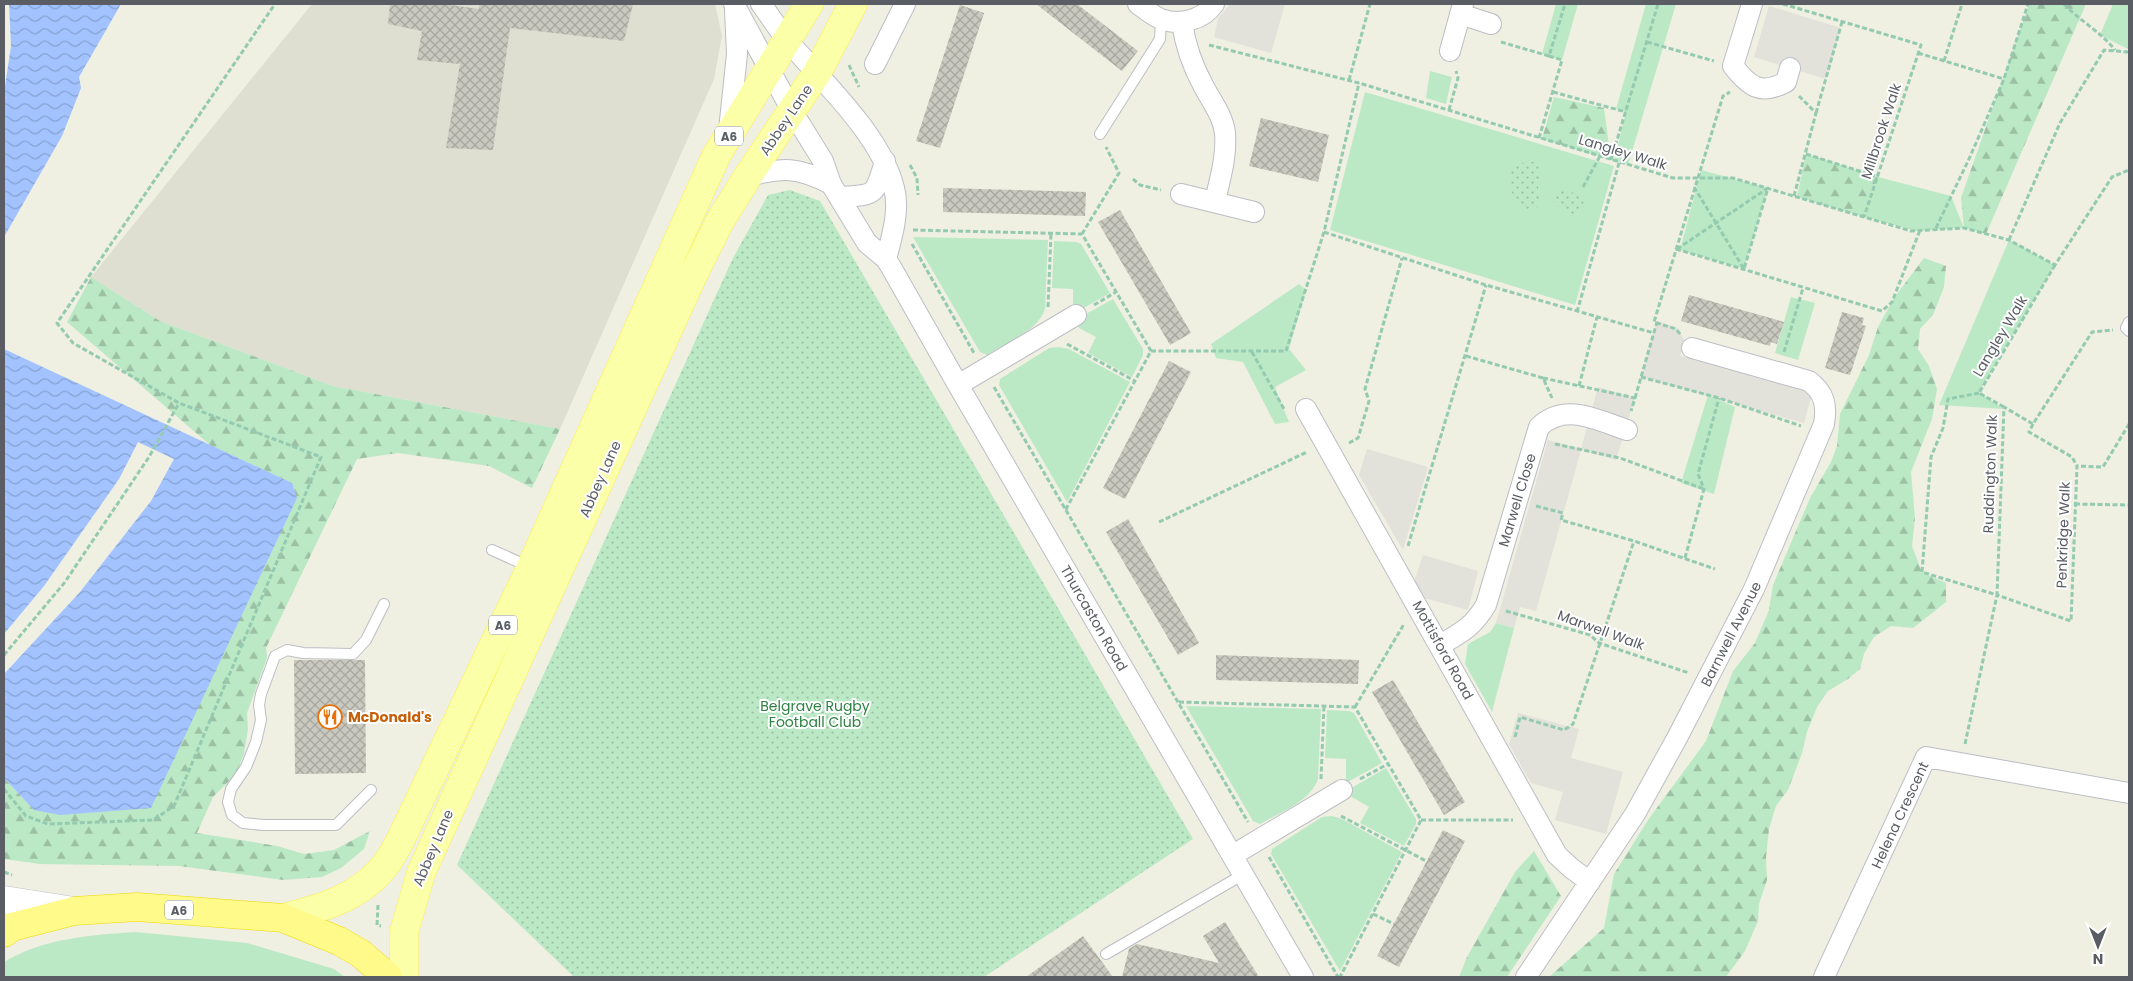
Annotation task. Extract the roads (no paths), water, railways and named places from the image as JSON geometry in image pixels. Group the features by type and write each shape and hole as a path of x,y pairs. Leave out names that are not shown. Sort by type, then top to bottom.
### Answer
{"highway":[{"name":"A6","path":"4,933 12,928 74,911 136,907 284,918 340,941 360,953 388,977"}],"main road":[{"name":"Abbey Lane","path":"284,918 312,911 338,901 368,883 383,869 399,843 531,567 716,156 809,4"},
{"name":"Abbey Lane","path":"404,977 404,932 421,873 694,273 720,221 817,74 854,4"}],"street":[{"path":"761,4 786,39 862,128 885,161 894,189 896,204 886,259"},
{"path":"875,64 905,4"},
{"path":"1138,4 1183,30 1203,86 1221,116 1225,131 1226,148 1215,201"},
{"path":"1183,30 1214,4"},
{"path":"1752,4 1733,66 1745,81 1759,89 1774,88 1788,75"},
{"name":"Thurcaston Road","path":"735,5 768,69 823,161 834,191 867,243 886,259 1303,977"},
{"name":"Thurcaston Road","path":"728,137 736,54 735,5"},
{"path":"1450,51 1462,9 1491,24"},
{"path":"748,176 791,169 811,174 834,191 865,196 873,192 878,185 885,161"},
{"path":"1182,194 1254,212"},
{"path":"958,385 985,371 1076,316"},
{"name":"Barnwell Avenue","path":"1526,977 1635,814 1709,679 1754,589 1820,432 1826,411 1825,400 1818,388 1809,381 1692,348"},
{"name":"Mottisford Road","path":"1306,409 1440,644 1556,855 1590,882"},
{"name":"Marwell Close","path":"1440,644 1467,630 1486,605 1538,427 1548,418 1559,414 1572,413 1627,430"},
{"name":"Helena Crescent","path":"1824,977 1926,757 2129,793"},
{"path":"1233,856 1342,790"},
{"path":"4,900 74,911"}],"lane":[{"path":"1100,134 1160,39 1161,19"},
{"path":"2129,322 2126,328 2129,331"},
{"path":"492,550 531,567"},
{"path":"371,790 336,825 263,826 243,823 232,815 228,802 231,789 246,767 256,742 261,720 259,705 261,694 275,656 288,650 303,653 353,654 366,640 384,604"},
{"path":"1106,954 1244,874"}],"water":[{"path":"9,4 121,4 79,77 81,88 62,136 4,237 4,93 11,46"},
{"path":"4,349 292,483 297,498 151,808 60,815 34,810 4,778 4,674 80,592 151,501 174,459 138,442 119,479 44,586 4,634"}],"place":[{"name":"McDonald's","path":"330,717"}],"park label":[{"name":"Belgrave Rugby Football Club","path":"815,714"}]}
